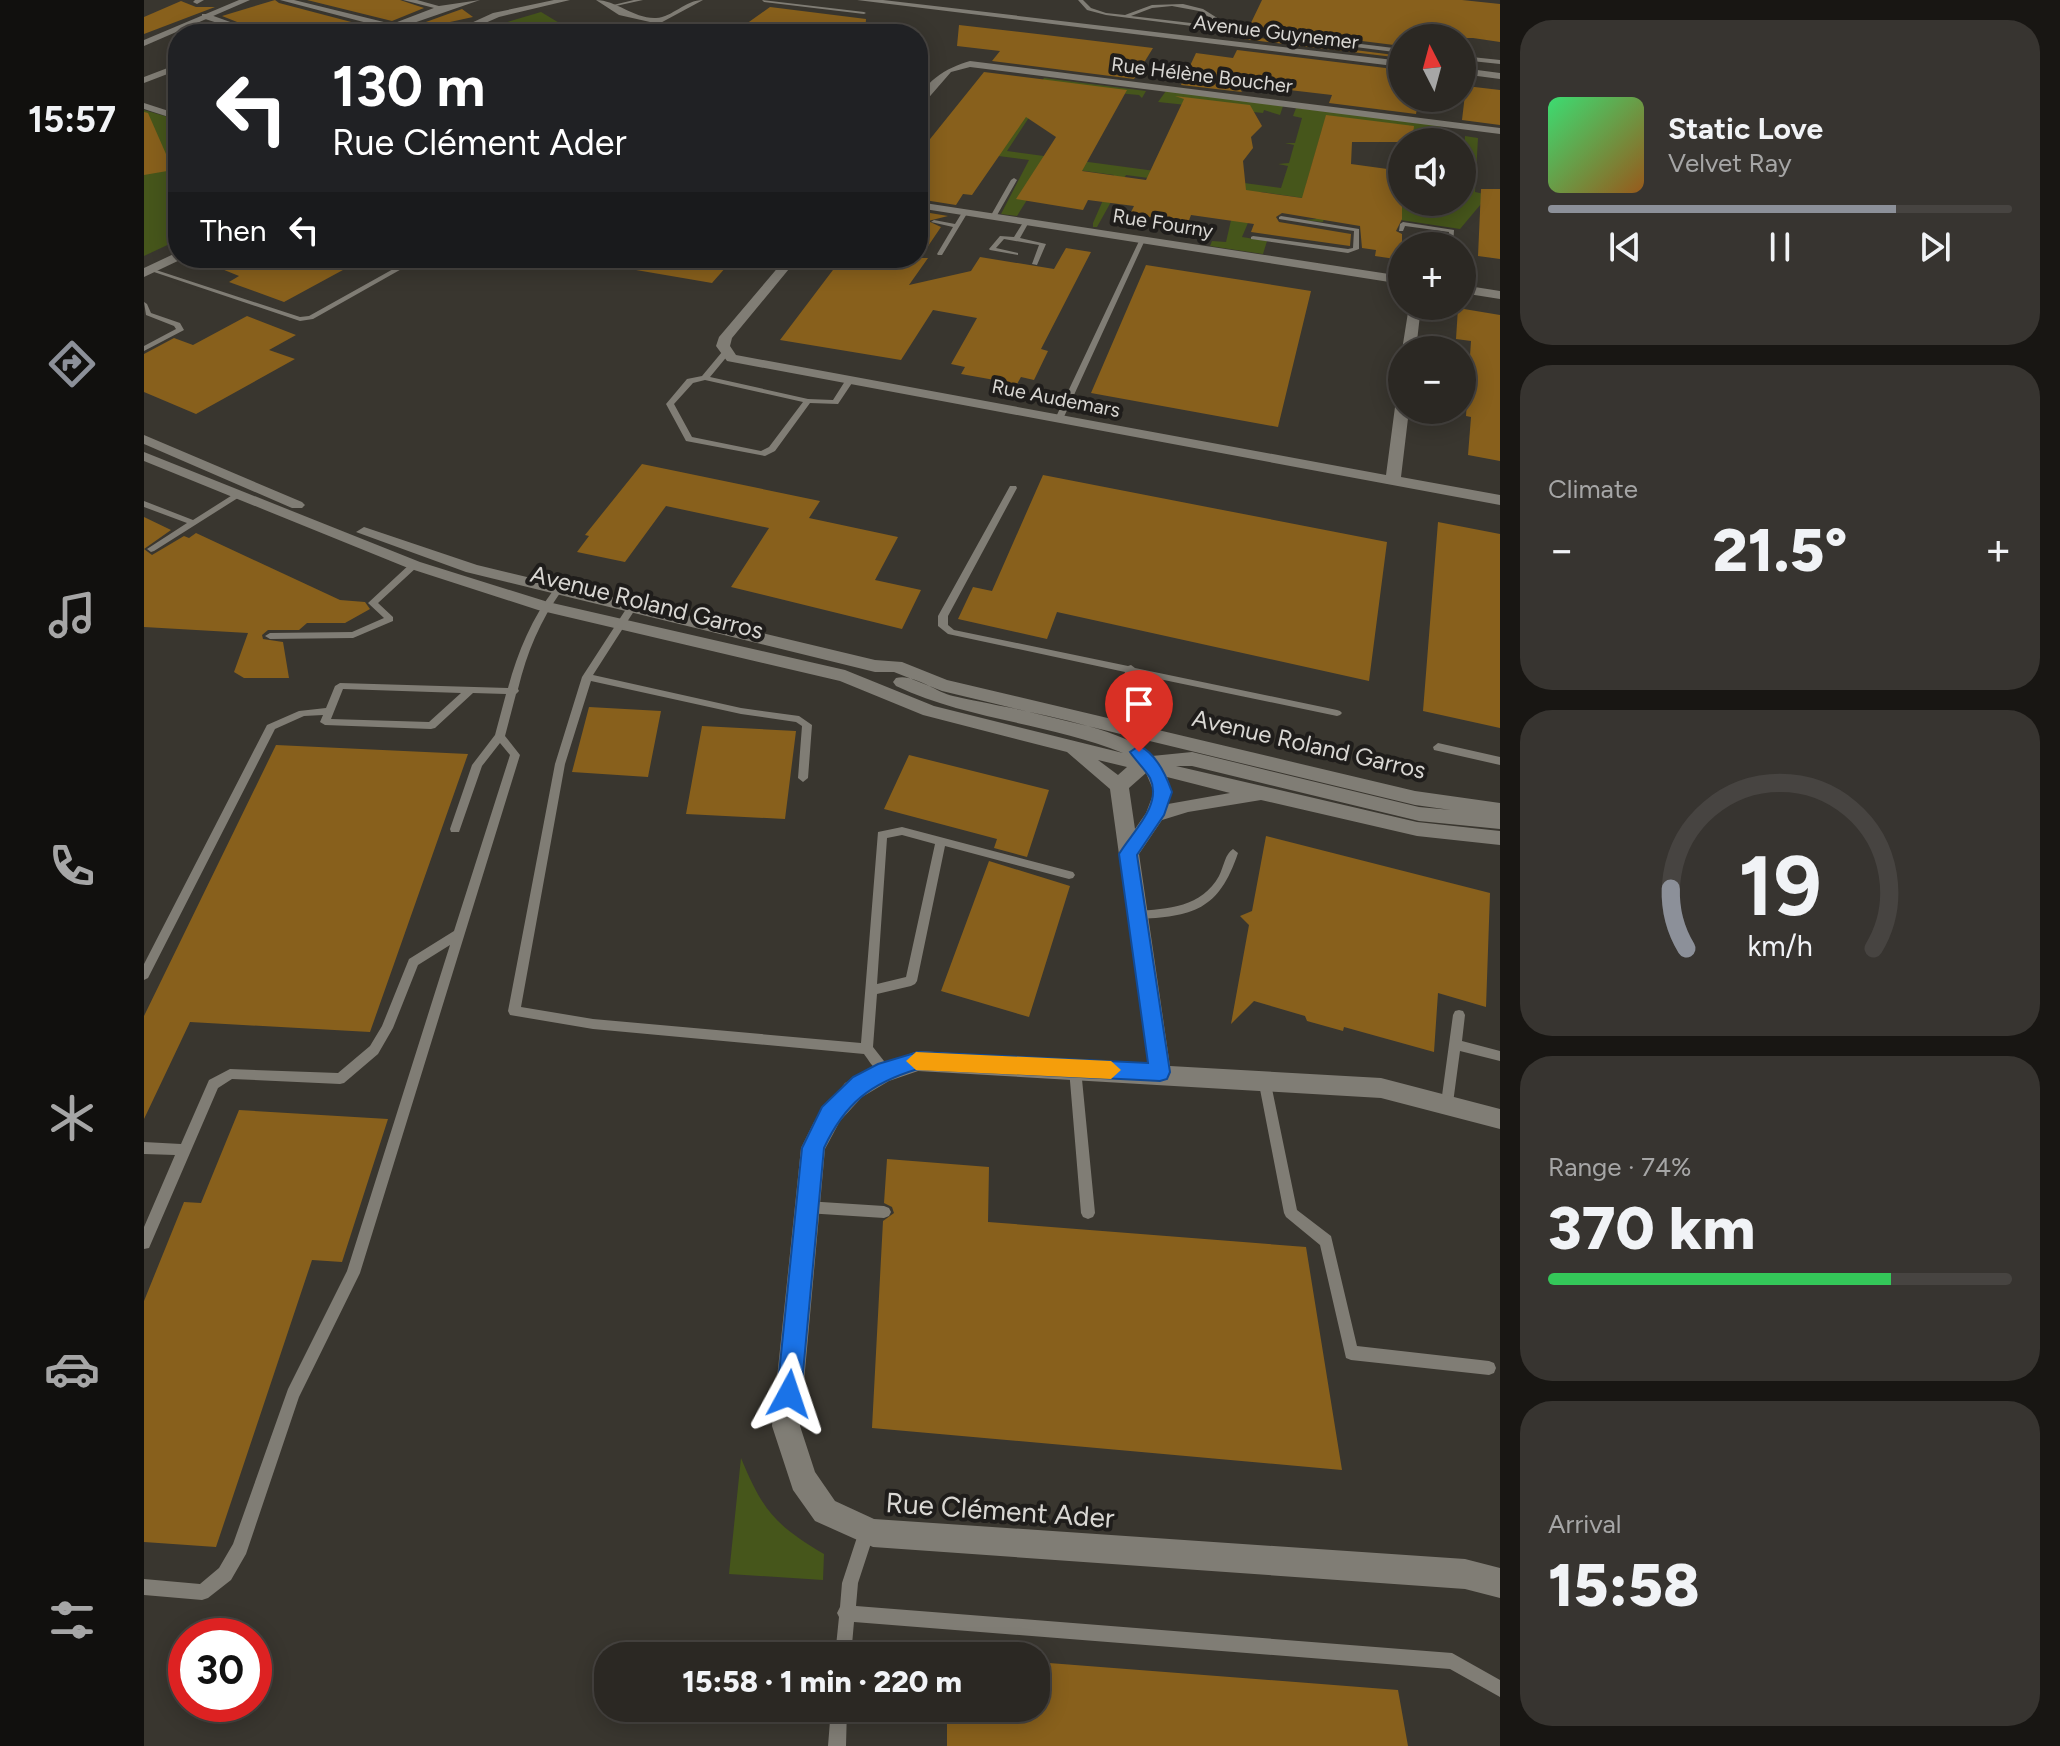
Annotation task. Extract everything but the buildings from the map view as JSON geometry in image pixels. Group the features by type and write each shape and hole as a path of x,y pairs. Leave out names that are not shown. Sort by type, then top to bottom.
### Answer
{"street":[{"path":"187,24 246,0"},
{"path":"284,0 381,24"},
{"path":"407,0 442,8"},
{"path":"401,24 442,8 476,0"},
{"path":"475,24 496,15 566,0"},
{"path":"600,0 622,13 657,22"},
{"path":"681,11 699,0"},
{"path":"653,24 711,0"},
{"name":"Avenue Guynemer","path":"861,0 1388,62"},
{"path":"198,1 224,7"},
{"path":"205,16 229,24"},
{"path":"144,43 168,32"},
{"name":"Rue Hélène Boucher","path":"928,95 950,69 970,64 1500,131"},
{"path":"144,80 168,71"},
{"path":"1476,73 1500,76"},
{"path":"144,106 168,114"},
{"name":"Rue Fourny","path":"928,206 1388,278"},
{"path":"147,272 168,261"},
{"path":"725,354 723,346 726,337 784,268"},
{"path":"1476,291 1500,295"},
{"name":"Rue Audemars","path":"725,354 732,358 1500,500"},
{"path":"1393,480 1400,424"},
{"name":"Avenue Roland Garros","path":"146,447 237,496 414,565 544,606 845,676 929,711 1272,796 1417,829 1500,838"},
{"name":"Avenue Roland Garros","path":"146,447 472,569 875,666 896,666 942,685 1415,798 1500,810"},
{"name":"Avenue Roland Garros","path":"875,666 938,699 1096,735 1140,761 1192,759 1419,814 1500,822"},
{"path":"1064,745 1096,764 1119,786 1160,1072"},
{"path":"1119,786 1140,761 1157,774 1163,792 1155,815 1128,854"},
{"path":"1155,815 1211,801 1272,796"},
{"name":"Rue Clément Ader","path":"1500,1119 1381,1088 1160,1072 918,1061 885,1070 861,1083 829,1114 813,1148 786,1426 803,1480 825,1511 867,1531 1465,1574 1500,1583"}],"lane":[{"path":"186,0 198,1"},
{"path":"611,6 641,0"},
{"path":"1080,0 1089,9 1125,17 1388,49"},
{"path":"765,1 864,13"},
{"path":"1125,17 1137,10 1160,6 1192,7 1240,32"},
{"path":"657,22 666,24"},
{"path":"1476,59 1500,62"},
{"path":"993,217 1014,180"},
{"path":"940,254 965,212"},
{"path":"1253,238 1356,249 1357,230 1281,218"},
{"path":"934,222 957,226"},
{"path":"1016,239 1026,222"},
{"path":"1401,230 1403,224 1452,232"},
{"path":"1016,254 992,249 998,238 1016,239 1045,247 1035,264"},
{"path":"1059,419 1142,240"},
{"path":"1274,260 1278,242"},
{"path":"147,272 300,319 311,318 400,268"},
{"path":"144,304 148,314 177,325 180,330 144,349"},
{"path":"705,378 725,354"},
{"path":"808,401 772,449 762,454 689,439 670,404 690,381 705,378 808,401 835,402 850,380"},
{"path":"1013,488 943,616 943,626 963,635 1337,713"},
{"path":"151,549 237,496"},
{"path":"144,504 194,523"},
{"path":"270,636 353,635 390,619 373,603 414,565"},
{"path":"455,829 477,765 500,736 527,639 544,606 558,590"},
{"path":"631,608 587,677 560,764 514,1011 593,1024 867,1049 885,1070"},
{"path":"1118,726 1131,668"},
{"path":"587,677 741,711 799,719 807,725 803,778"},
{"path":"471,689 431,726 325,722 340,686 471,689 514,691"},
{"path":"144,975 271,727 302,713 329,711"},
{"path":"144,1587 202,1592 225,1574 240,1548 293,1394 353,1273 515,755 500,736"},
{"path":"1438,747 1500,761"},
{"path":"867,1049 882,835 902,831 1069,875"},
{"path":"873,990 911,981 941,841"},
{"path":"1136,915 1173,914 1201,904 1225,882 1233,853"},
{"path":"144,1243 213,1084 221,1076 340,1079 374,1050 387,1028 413,962 459,934"},
{"path":"1447,1103 1459,1015"},
{"path":"1455,1045 1500,1056"},
{"path":"1075,1069 1088,1213"},
{"path":"1264,1079 1291,1213 1326,1241 1351,1353 1489,1368"},
{"path":"144,1148 184,1150"},
{"path":"805,1207 884,1212"},
{"path":"844,1642 850,1583 867,1531"},
{"path":"845,1613 1452,1661 1500,1689"},
{"path":"837,1746 838,1722"}],"green space":[{"path":"541,12 561,24 501,24"},
{"path":"1044,78 1146,91 1142,98 1139,95 1049,87 1007,151 1281,188 1288,166 1278,164 1289,163 1294,145 1285,143 1295,143 1302,118 1293,116 1296,108 1440,125 1440,128 1388,128 1388,137 1322,130 1306,185 1388,200 1388,216 1471,216 1460,229 1381,217 1328,204 1323,222 1304,220 1316,219 1310,199 1261,192 1242,237 1267,241 1263,254 1210,246 1212,241 1226,242 1238,190 1126,175 1097,227 1093,227 1114,175 1048,166 1017,216 1001,214 1029,160 952,150 994,152"},
{"path":"1166,91 1283,106 1280,115 1264,110 1263,113 1158,102"},
{"path":"144,110 168,117 168,245 144,256"},
{"path":"1476,192 1484,194 1476,210"},
{"path":"741,1458 756,1491 772,1515 793,1534 824,1554 823,1580 729,1574"}],"slow traffic":[{"path":"916,1061 1111,1070"}],"route":[{"path":"789,1394 813,1148 829,1114 861,1083 885,1070 918,1061 1160,1072 1128,854 1155,815 1163,792 1157,774 1139,752"}]}
